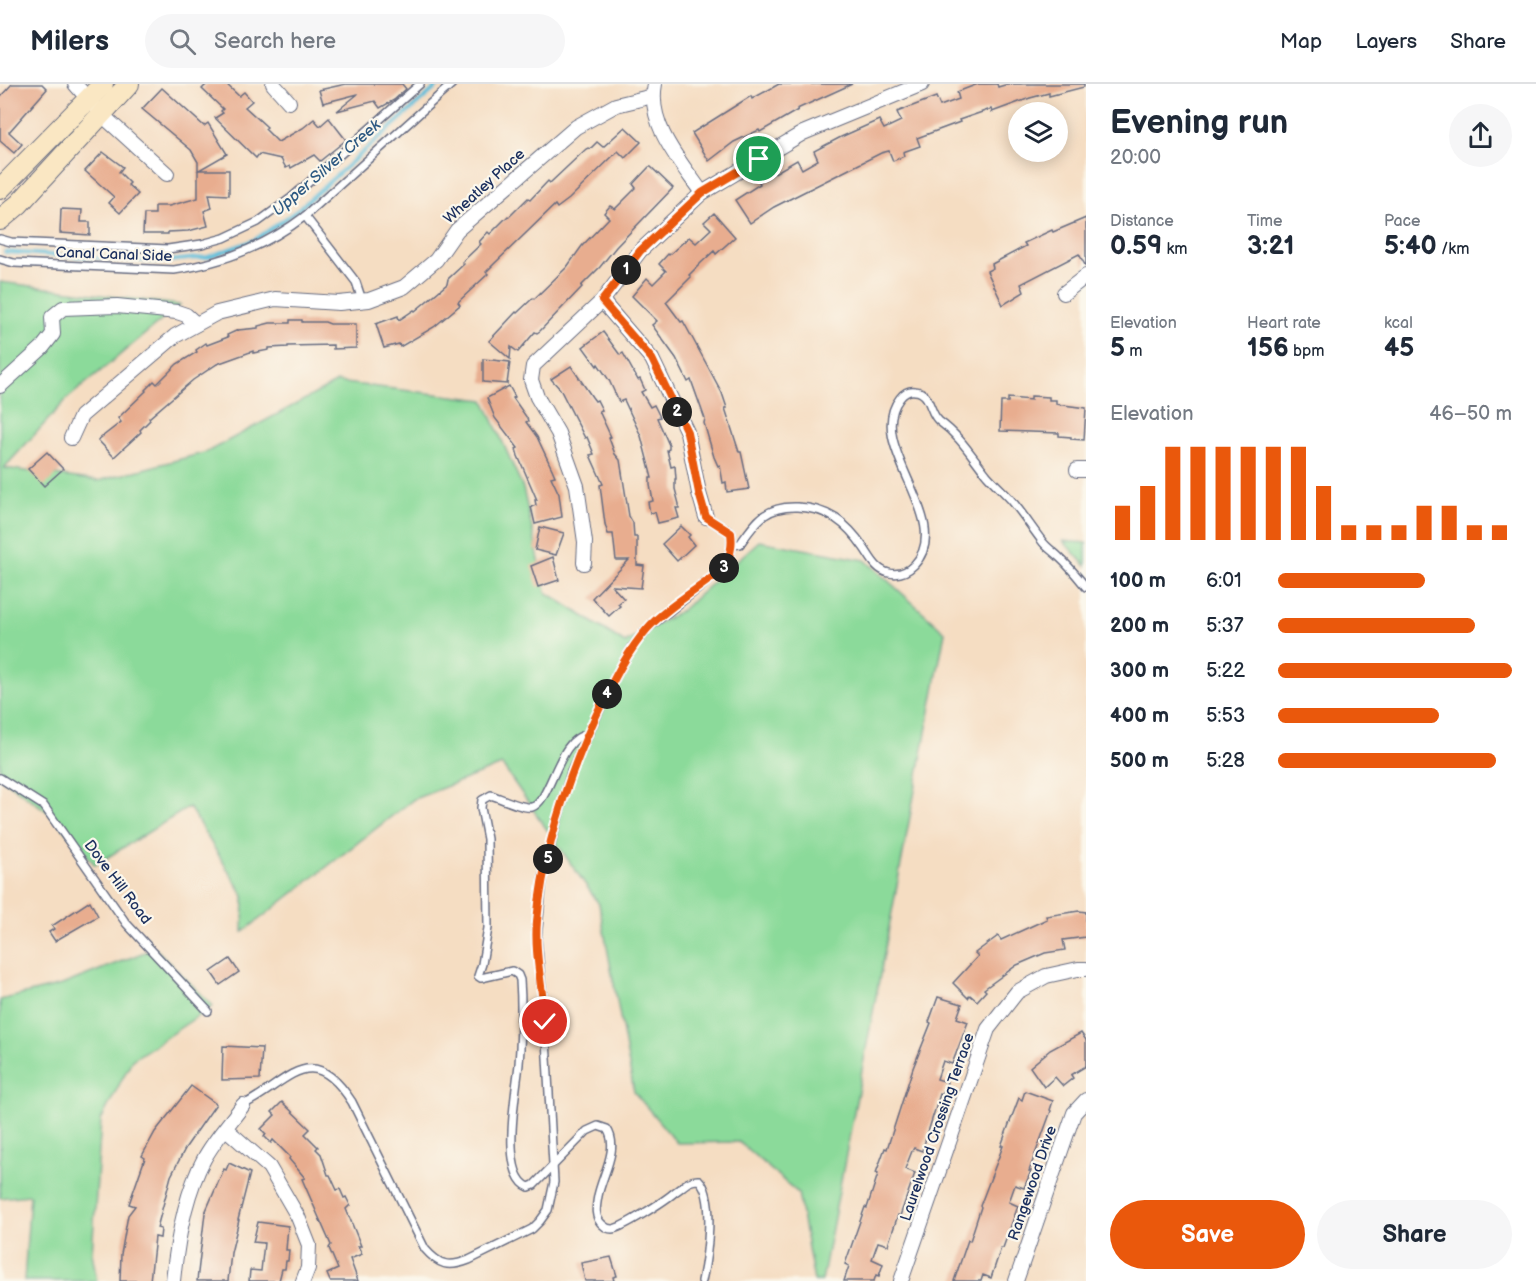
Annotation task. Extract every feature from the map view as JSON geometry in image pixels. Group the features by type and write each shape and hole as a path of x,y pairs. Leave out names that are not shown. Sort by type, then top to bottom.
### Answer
{"main road":[{"path":"0,220 19,204 95,107 103,84"},
{"path":"0,189 95,107 129,84"}],"street":[{"path":"75,84 95,107 167,174"},
{"path":"273,84 288,102"},
{"path":"584,563 585,542 577,486 558,433 537,397 531,380 533,366 602,301 640,251 702,193 803,133 922,84"},
{"path":"654,90 660,125 668,145 702,193"},
{"name":"Wheatley Place","path":"71,438 81,416 175,336 217,313 275,299 339,303 362,301 404,287 436,260 457,230 576,127 616,105 654,90"},
{"path":"1064,293 1086,276"},
{"path":"602,301 652,359 687,432 706,517"},
{"path":"0,386 42,348 53,334 52,317 63,308 117,306 177,312 186,315 196,324"},
{"name":"Laurelwood Crossing Terrace","path":"901,1281 988,1029 1017,992 1046,976 1086,969"},
{"name":"Rangewood Drive","path":"1016,1281 1074,1113 1086,1100"},
{"path":"173,1281 176,1250 186,1207 204,1158 243,1106"},
{"path":"226,1129 269,1167 298,1217 309,1245 308,1268 303,1281"}],"lane":[{"name":"Canal Canal Side","path":"0,238 11,242 154,250 202,244 225,238 258,222 291,198 420,84"},
{"name":"Canal Canal Side","path":"0,259 14,264 136,270 183,269 240,253 285,232 452,84"},
{"path":"305,216 356,282 362,301"},
{"path":"732,545 740,544 753,525 768,512 790,507 816,508 827,512 844,525 880,569 895,573 913,566 923,552 925,535 918,502 897,454 892,421 897,402 904,393 914,391 924,395 936,419 959,436 988,476 1037,532 1042,542 1071,569 1086,587"},
{"path":"243,1106 299,1070 316,1068 329,1075 352,1102 425,1249 435,1260 446,1265 460,1264 469,1260 532,1229 540,1221 553,1197 554,1182 545,1022 537,939 543,876 571,772 613,681 633,646 649,627 722,570 729,559 732,545 731,533 706,517"},
{"path":"587,735 580,735 574,740 538,803 531,807 522,806 490,795 482,800 481,808 487,839 488,928 478,976 481,978 512,971 518,975 521,990 519,1065 513,1108 513,1161 521,1182 529,1187 539,1181 587,1131 598,1126 607,1129 612,1144 596,1211 599,1221 613,1229 675,1193 689,1182 699,1180 707,1194 708,1205 708,1252 702,1281"},
{"name":"Dove Hill Road","path":"0,778 44,806 126,923 208,1011"}],"green space":[{"path":"0,282 180,305 68,398 4,468 98,481 207,452 337,382 484,400 523,488 546,592 625,643 682,610 759,541 865,560 945,632 822,1281 814,1281 798,1193 739,1142 677,1143 634,1092 599,904 502,765 414,799 243,932 244,896 189,807 95,865 52,815 0,777"},
{"path":"1063,541 1086,543 1086,566"},
{"path":"155,948 213,1006 132,1060 101,1120 92,1253 97,1281 24,1281 30,1195 0,1198 0,1000 62,985"}],"building":[{"path":"12,84 42,84 47,89 9,132 22,144 14,153 0,141 0,97"},
{"path":"207,84 226,84 239,96 244,92 252,101 245,107 267,127 265,129 278,142 314,119 320,126 329,118 346,140 320,161 314,155 291,168 290,166 286,168 281,159 259,154 256,158 215,118 223,113 221,111 223,109 202,89"},
{"path":"346,84 402,84 406,89 394,100 380,108 375,101 337,111 358,94 323,103 319,90"},
{"path":"779,84 852,84 797,109 760,132 759,130 734,142 709,161 692,133 751,96 752,99"},
{"path":"978,84 997,84 998,87 1008,84 1084,84 1084,87 1049,96 1049,93 1019,102 1008,102 1008,106 992,112 991,109 959,120 960,122 917,138 920,146 903,152 904,156 893,161 889,151 881,153 774,207 750,223 735,200 760,184 759,182 797,160 802,169 818,160 814,151 841,137 879,120 884,129 901,121 897,112 936,97 940,106 959,99 957,92"},
{"path":"162,88 204,126 208,123 227,154 199,170 229,170 229,195 209,194 212,208 204,211 208,226 188,231 168,232 168,234 143,234 144,214 155,214 155,206 169,206 198,198 198,162 191,150 142,109"},
{"path":"625,127 641,142 625,158 618,151 569,199 557,208 555,205 486,272 488,274 458,302 460,305 434,327 400,347 399,344 384,348 376,324 398,316 399,320 415,311 447,284 448,279 464,264 462,262 481,244 479,242 488,232 490,234 586,149 590,149 597,142 603,147"},
{"path":"103,152 123,167 119,172 138,194 120,213 109,203 114,197 85,171"},
{"path":"649,167 673,188 540,331 535,332 518,352 511,347 510,359 489,341 516,312 534,299 567,267 582,246 609,218 604,213 610,206 615,209 636,188 633,184"},
{"path":"61,209 82,210 81,222 90,222 90,235 60,233"},
{"path":"714,213 735,237 716,254 714,251 702,262 689,275 691,277 666,302 681,322 683,321 722,393 727,408 725,408 739,452 741,452 749,489 727,492 726,482 723,483 720,465 718,466 714,457 704,423 705,419 691,380 688,382 676,358 652,325 657,321 632,296 647,278 653,284 666,271 659,264 668,254 689,237 696,243 711,229 704,222"},
{"path":"1086,218 1086,267 1079,254 1021,284 1024,292 1003,305 987,271 993,268 992,264 1026,246 1024,243"},
{"path":"290,320 356,324 356,348 333,349 333,345 288,346 253,353 253,351 217,364 193,380 149,418 150,420 140,430 141,432 114,457 98,440 121,422 118,418 154,381 157,384 177,364 197,352 196,350 206,343 207,345 228,337 227,335 238,330 258,328 258,326 270,323 290,323"},
{"path":"603,332 620,355 623,353 638,380 640,379 645,390 641,392 650,407 654,405 660,417 657,418 669,445 667,450 671,467 675,466 675,489 679,504 679,508 676,508 679,518 658,523 655,512 650,513 648,502 653,501 650,485 650,478 652,478 641,436 624,400 619,402 609,380 583,347"},
{"path":"483,359 510,362 507,384 483,382"},
{"path":"571,366 602,410 599,411 611,437 609,438 615,454 620,460 629,516 633,523 634,537 637,537 637,565 644,566 641,588 612,586 624,599 609,616 592,598 629,560 616,560 613,534 608,534 605,524 600,485 603,484 590,455 594,454 560,389 551,379"},
{"path":"509,386 515,397 513,398 527,418 526,422 537,437 555,476 551,477 559,494 562,517 535,524 531,507 536,505 535,500 537,500 518,456 516,449 518,448 495,418 487,398"},
{"path":"1031,396 1049,397 1049,400 1056,400 1056,404 1086,408 1084,440 1059,436 1059,433 1000,431 1001,402 1008,402 1008,398 1031,400"},
{"path":"47,452 63,469 44,486 28,469"},
{"path":"681,526 690,535 688,537 694,545 677,561 662,544"},
{"path":"540,527 564,533 556,555 535,550"},
{"path":"553,557 559,580 538,587 531,566"},
{"path":"90,901 98,916 55,941 49,932 54,929 52,926"},
{"path":"1086,912 1086,937 1063,940 1065,950 1045,953 1017,965 984,989 986,991 977,1001 970,995 968,998 953,983 978,956 975,953 998,936 1001,940 1047,919 1046,916"},
{"path":"230,959 239,972 220,985 211,972"},
{"path":"938,997 962,1004 957,1018 968,1022 952,1064 943,1061 937,1079 947,1082 942,1095 940,1094 922,1151 914,1148 905,1169 915,1173 900,1216 898,1215 888,1245 878,1242 872,1259 883,1264 879,1276 876,1275 874,1281 844,1281 849,1266 845,1264 865,1207 867,1208 878,1174 876,1173 885,1148 887,1149"},
{"path":"1081,1033 1086,1040 1086,1066 1071,1075 1073,1078 1063,1086 1055,1077 1044,1087 1030,1067 1050,1050"},
{"path":"223,1046 262,1048 260,1079 222,1080"},
{"path":"191,1086 216,1104 186,1147 171,1176 157,1228 161,1229 160,1238 155,1237 150,1281 120,1281 121,1254 128,1215 135,1206 129,1204 145,1158 142,1156 155,1132"},
{"path":"1025,1091 1053,1101 1024,1188 1015,1185 1009,1202 1018,1206 1003,1248 1001,1248 991,1278 983,1275 981,1281 954,1281 968,1240 970,1241 1011,1119 1019,1098 1022,1100"},
{"path":"282,1102 310,1129 305,1134 318,1147 316,1149 321,1154 328,1175 350,1205 346,1209 362,1254 350,1259 358,1281 330,1281 327,1274 338,1269 329,1248 331,1245 302,1179 305,1178 289,1159 290,1157 273,1140 271,1143 261,1129 275,1115 272,1112"},
{"path":"229,1163 250,1173 231,1253 228,1281 197,1281 205,1213 224,1169 226,1170"},
{"path":"258,1222 288,1226 286,1250 289,1250 288,1261 286,1261 285,1269 282,1269 279,1281 249,1281 250,1270 261,1271 264,1243 253,1242"},
{"path":"611,1257 617,1276 613,1277 614,1281 585,1281 581,1263"}],"waterway":[{"name":"Upper Silver Creek","path":"5,252 158,262 208,257 255,240 295,212 440,84"}],"route":[{"path":"545,1022 537,922 543,876 571,772 613,681 633,646 649,627 722,570 729,559 732,545 731,533 706,517 687,432 652,359 602,301 640,251 702,193 759,159"}]}
